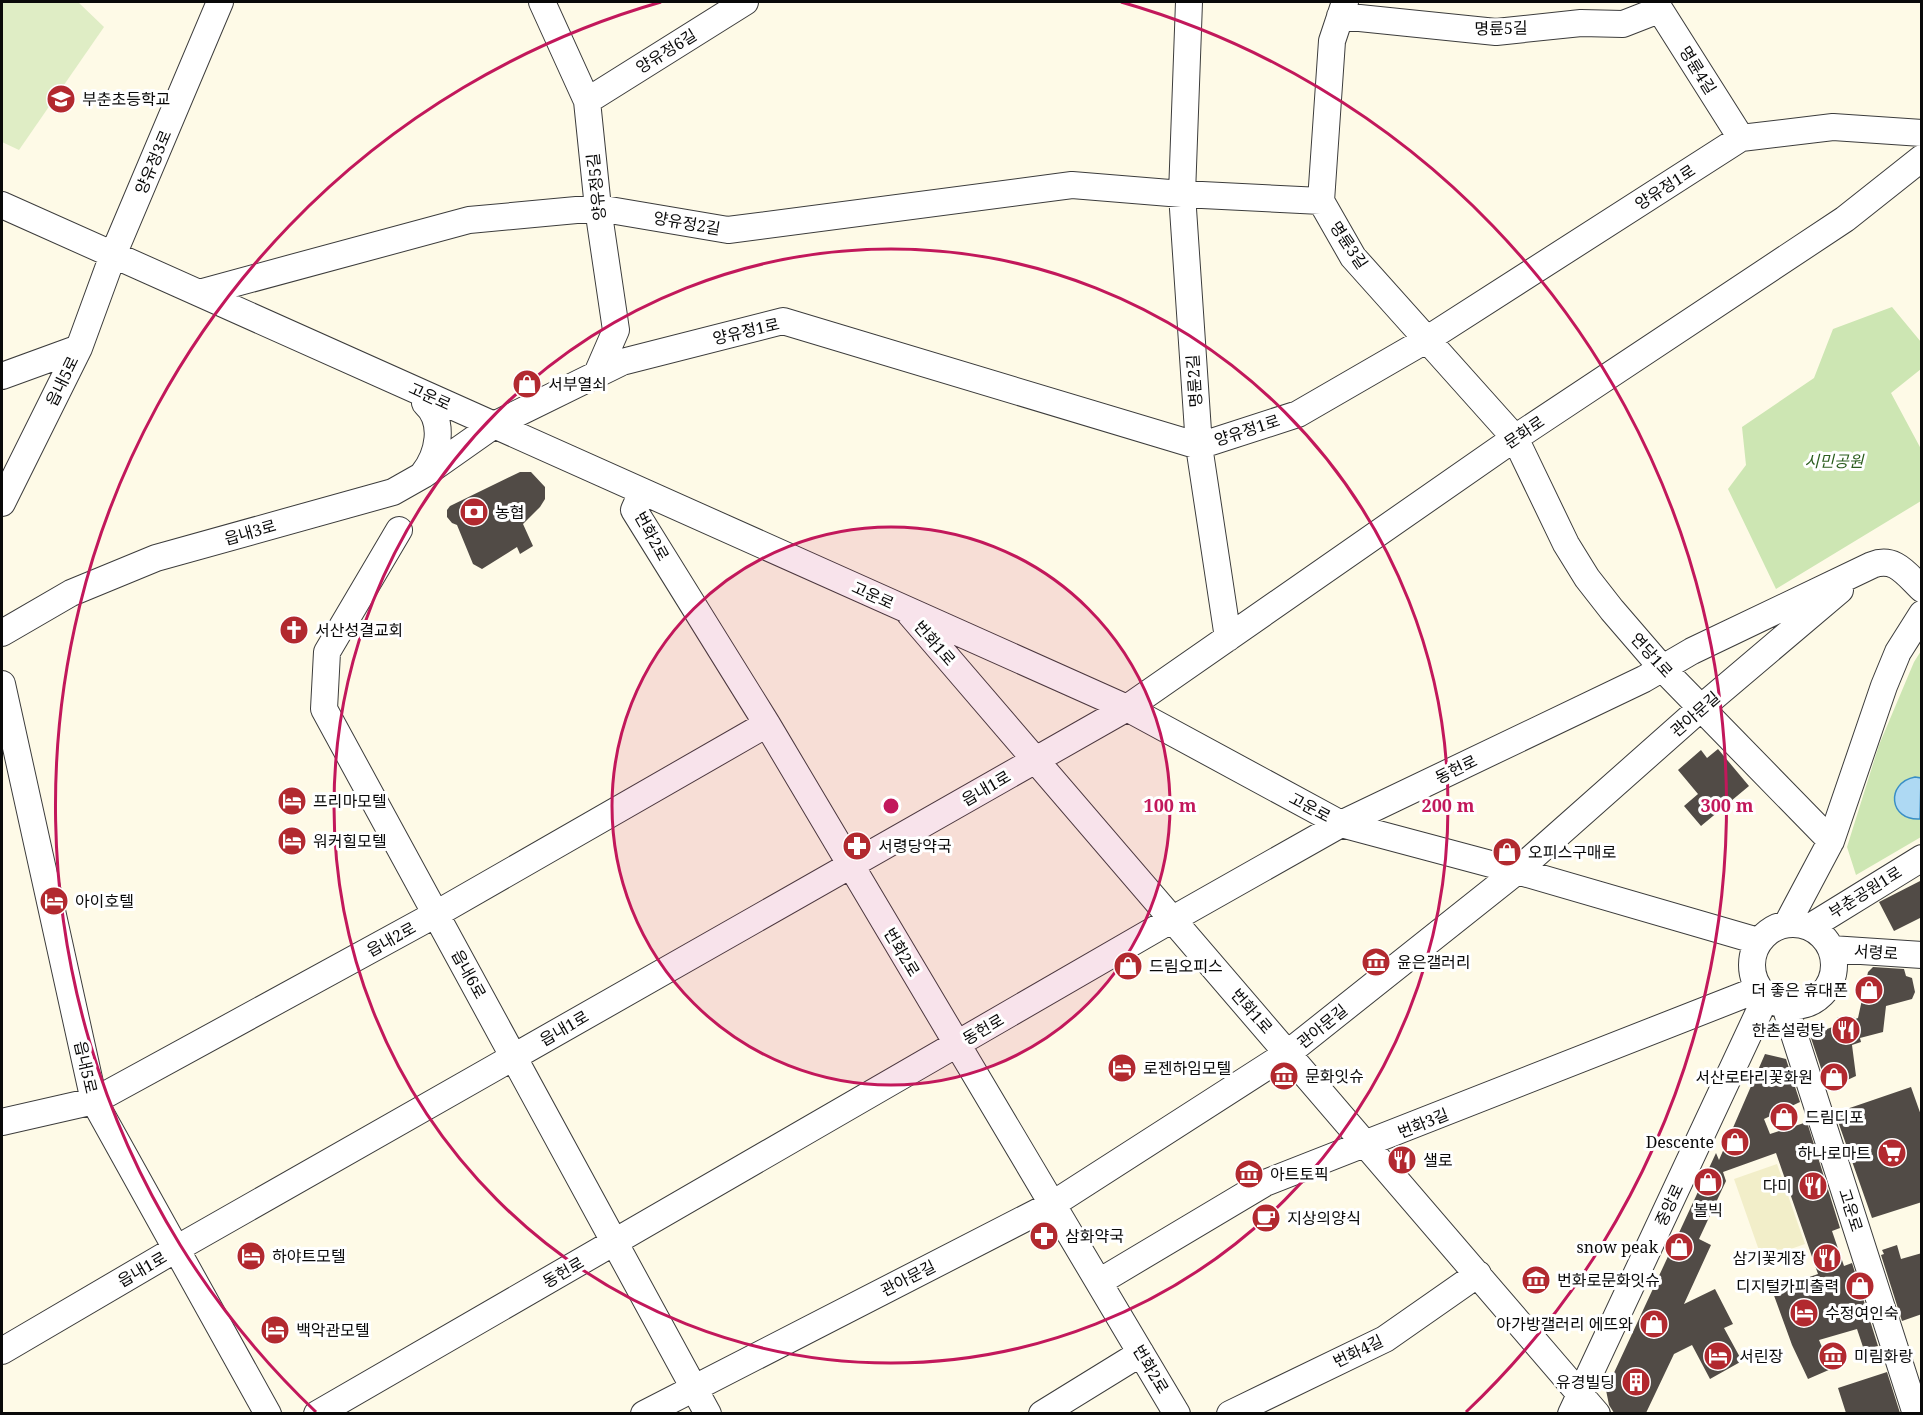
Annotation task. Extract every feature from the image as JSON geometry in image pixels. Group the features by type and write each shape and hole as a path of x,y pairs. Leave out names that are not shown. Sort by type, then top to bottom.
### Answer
{"street":[{"name":"양유정3로","path":"114,255 220,2"},
{"name":"양유정5길","path":"542,2 587,101 598,208 616,330 596,376"},
{"name":"양유정6길","path":"587,101 745,2"},
{"name":"명륜2길","path":"1189,2 1182,194 1199,446 1228,638"},
{"name":"명륜5길","path":"1342,9 1496,32 1581,23 1623,24 1657,6"},
{"name":"명륜4길","path":"1657,6 1741,138"},
{"path":"1182,194 1322,201 1332,41 1342,9"},
{"name":"양유정1로","path":"494,425 622,362 783,321 1199,446 1298,414 1426,340 1741,138 1833,127 1922,133"},
{"name":"문화로","path":"1127,708 1515,438 1845,219 1922,158"},
{"name":"양유정2길","path":"199,293 469,220 598,208 728,230 1072,184 1182,194"},
{"name":"명륜3길","path":"1322,201 1353,256 1515,438"},
{"name":"고운로","path":"2,205 494,425 638,501 906,609 1127,708 1341,824 1517,871 1758,941 1751,965 1753,978 1770,997 1916,1413"},
{"name":"읍내5로","path":"2,503 79,348 114,255"},
{"path":"2,376 79,348"},
{"path":"420,477 435,455 438,440 435,416 425,403 428,396"},
{"name":"읍내3로","path":"2,633 71,593 156,558 393,492 420,477 494,425"},
{"name":"연당1로","path":"1515,438 1556,525 1587,578 1662,668 1831,841"},
{"name":"번화2로","path":"638,501 767,724 1177,1413"},
{"name":"읍내6로","path":"399,530 327,652 324,709 708,1413"},
{"path":"1662,668 1692,651 1882,562 1893,564 1922,589"},
{"name":"관아문길","path":"644,1413 1053,1204 1288,1053 1517,871 1702,707 1866,568"},
{"name":"번화1로","path":"906,609 1478,1274 1575,1403 1597,1413"},
{"path":"1798,925 1831,841 1887,677 1898,652 1922,614"},
{"name":"동헌로","path":"317,1413 1341,824 1662,668"},
{"name":"읍내5로","path":"2,684 94,1101 268,1413"},
{"name":"읍내1로","path":"2,1350 1127,708"},
{"name":"읍내2로","path":"2,1122 94,1101 436,914 767,724"},
{"name":"부춘공원1로","path":"1798,925 1922,858"},
{"path":"1758,941 1771,929 1798,925 1822,936 1831,949 1834,972 1826,989 1812,1002 1797,1006 1770,997"},
{"name":"서령로","path":"1831,949 1922,955"},
{"name":"번화3길","path":"1099,1282 1265,1183 1770,997"},
{"name":"중앙로","path":"1575,1403 1770,997"},
{"name":"번화4길","path":"1230,1413 1385,1339 1478,1274"},
{"path":"1042,1413 1141,1353"}],"shaded area":[{"path":"1777,1164 1805,1244 1762,1259 1734,1179"}],"green space":[{"path":"2,2 78,2 104,27 19,150 2,142"},
{"name":"시민공원","path":"1892,307 1921,342 1921,369 1891,393 1921,449 1921,501 1776,589 1728,489 1746,465 1742,427 1814,378 1833,329"},
{"path":"1921,651 1921,837 1856,875 1847,847 1879,745 1914,662"}],"water":[{"path":"1915,777 1921,778 1920,819 1902,814 1895,801 1895,793 1899,786"}],"building":[{"path":"520,472 531,472 545,487 545,499 523,524 533,546 520,554 517,547 482,569 473,564 457,525 447,517 447,510 450,506"},
{"path":"1718,749 1749,786 1701,826 1684,806 1698,794 1678,770 1701,750 1707,758"},
{"path":"1922,880 1922,917 1894,931 1879,902"},
{"path":"1873,967 1904,969 1906,976 1912,978 1915,992 1912,999 1886,1006 1883,1032 1860,1038 1861,1042 1852,1045 1856,1076 1828,1089 1810,1035 1858,1018 1868,972"},
{"path":"1765,1054 1786,1059 1800,1102 1764,1119 1770,1134 1807,1122 1840,1228 1832,1231 1844,1266 1852,1263 1878,1346 1864,1350 1857,1329 1819,1340 1831,1369 1808,1379 1792,1345 1772,1290 1818,1274 1776,1153 1723,1172 1726,1181 1699,1239 1711,1245 1684,1304 1715,1289 1733,1324 1724,1328 1742,1361 1710,1379 1692,1345 1674,1354 1646,1413 1614,1413 1609,1405 1606,1390 1716,1153 1719,1160"},
{"path":"1911,1087 1922,1118 1922,1202 1872,1218 1835,1113"},
{"path":"1897,1245 1901,1259 1922,1253 1922,1314 1902,1321 1881,1255 1884,1254 1882,1250"},
{"path":"1887,1372 1900,1413 1846,1413 1838,1388"}],"place":[{"name":"부춘초등학교","path":"61,99"},
{"name":"서부열쇠","path":"527,384"},
{"name":"농협","path":"474,512"},
{"name":"서산성결교회","path":"294,630"},
{"name":"프리마모텔","path":"292,801"},
{"name":"워커힐모텔","path":"292,841"},
{"name":"서령당약국","path":"857,846"},
{"name":"오피스구매로","path":"1507,852"},
{"name":"아이호텔","path":"54,901"},
{"name":"윤은갤러리","path":"1376,962"},
{"name":"드림오피스","path":"1128,966"},
{"name":"더 좋은 휴대폰","path":"1869,990"},
{"name":"한촌설렁탕","path":"1846,1030"},
{"name":"로젠하임모텔","path":"1122,1068"},
{"name":"문화잇슈","path":"1284,1076"},
{"name":"서산로타리꽃화원","path":"1834,1077"},
{"name":"드림디포","path":"1784,1117"},
{"name":"Descente","path":"1735,1142"},
{"name":"하나로마트","path":"1892,1153"},
{"name":"샐로","path":"1402,1160"},
{"name":"아트토픽","path":"1249,1174"},
{"name":"볼빅","path":"1708,1182"},
{"name":"다미","path":"1813,1186"},
{"name":"지상의양식","path":"1266,1218"},
{"name":"삼화약국","path":"1044,1236"},
{"name":"snow peak","path":"1679,1247"},
{"name":"하야트모텔","path":"251,1256"},
{"name":"삼기꽃게장","path":"1827,1258"},
{"name":"번화로문화잇슈","path":"1536,1280"},
{"name":"디지털카피출력","path":"1860,1286"},
{"name":"수정여인숙","path":"1804,1313"},
{"name":"아가방갤러리 에뜨와","path":"1654,1324"},
{"name":"백악관모텔","path":"275,1330"},
{"name":"서린장","path":"1718,1356"},
{"name":"미림화랑","path":"1833,1356"},
{"name":"유경빌딩","path":"1636,1382"}]}
